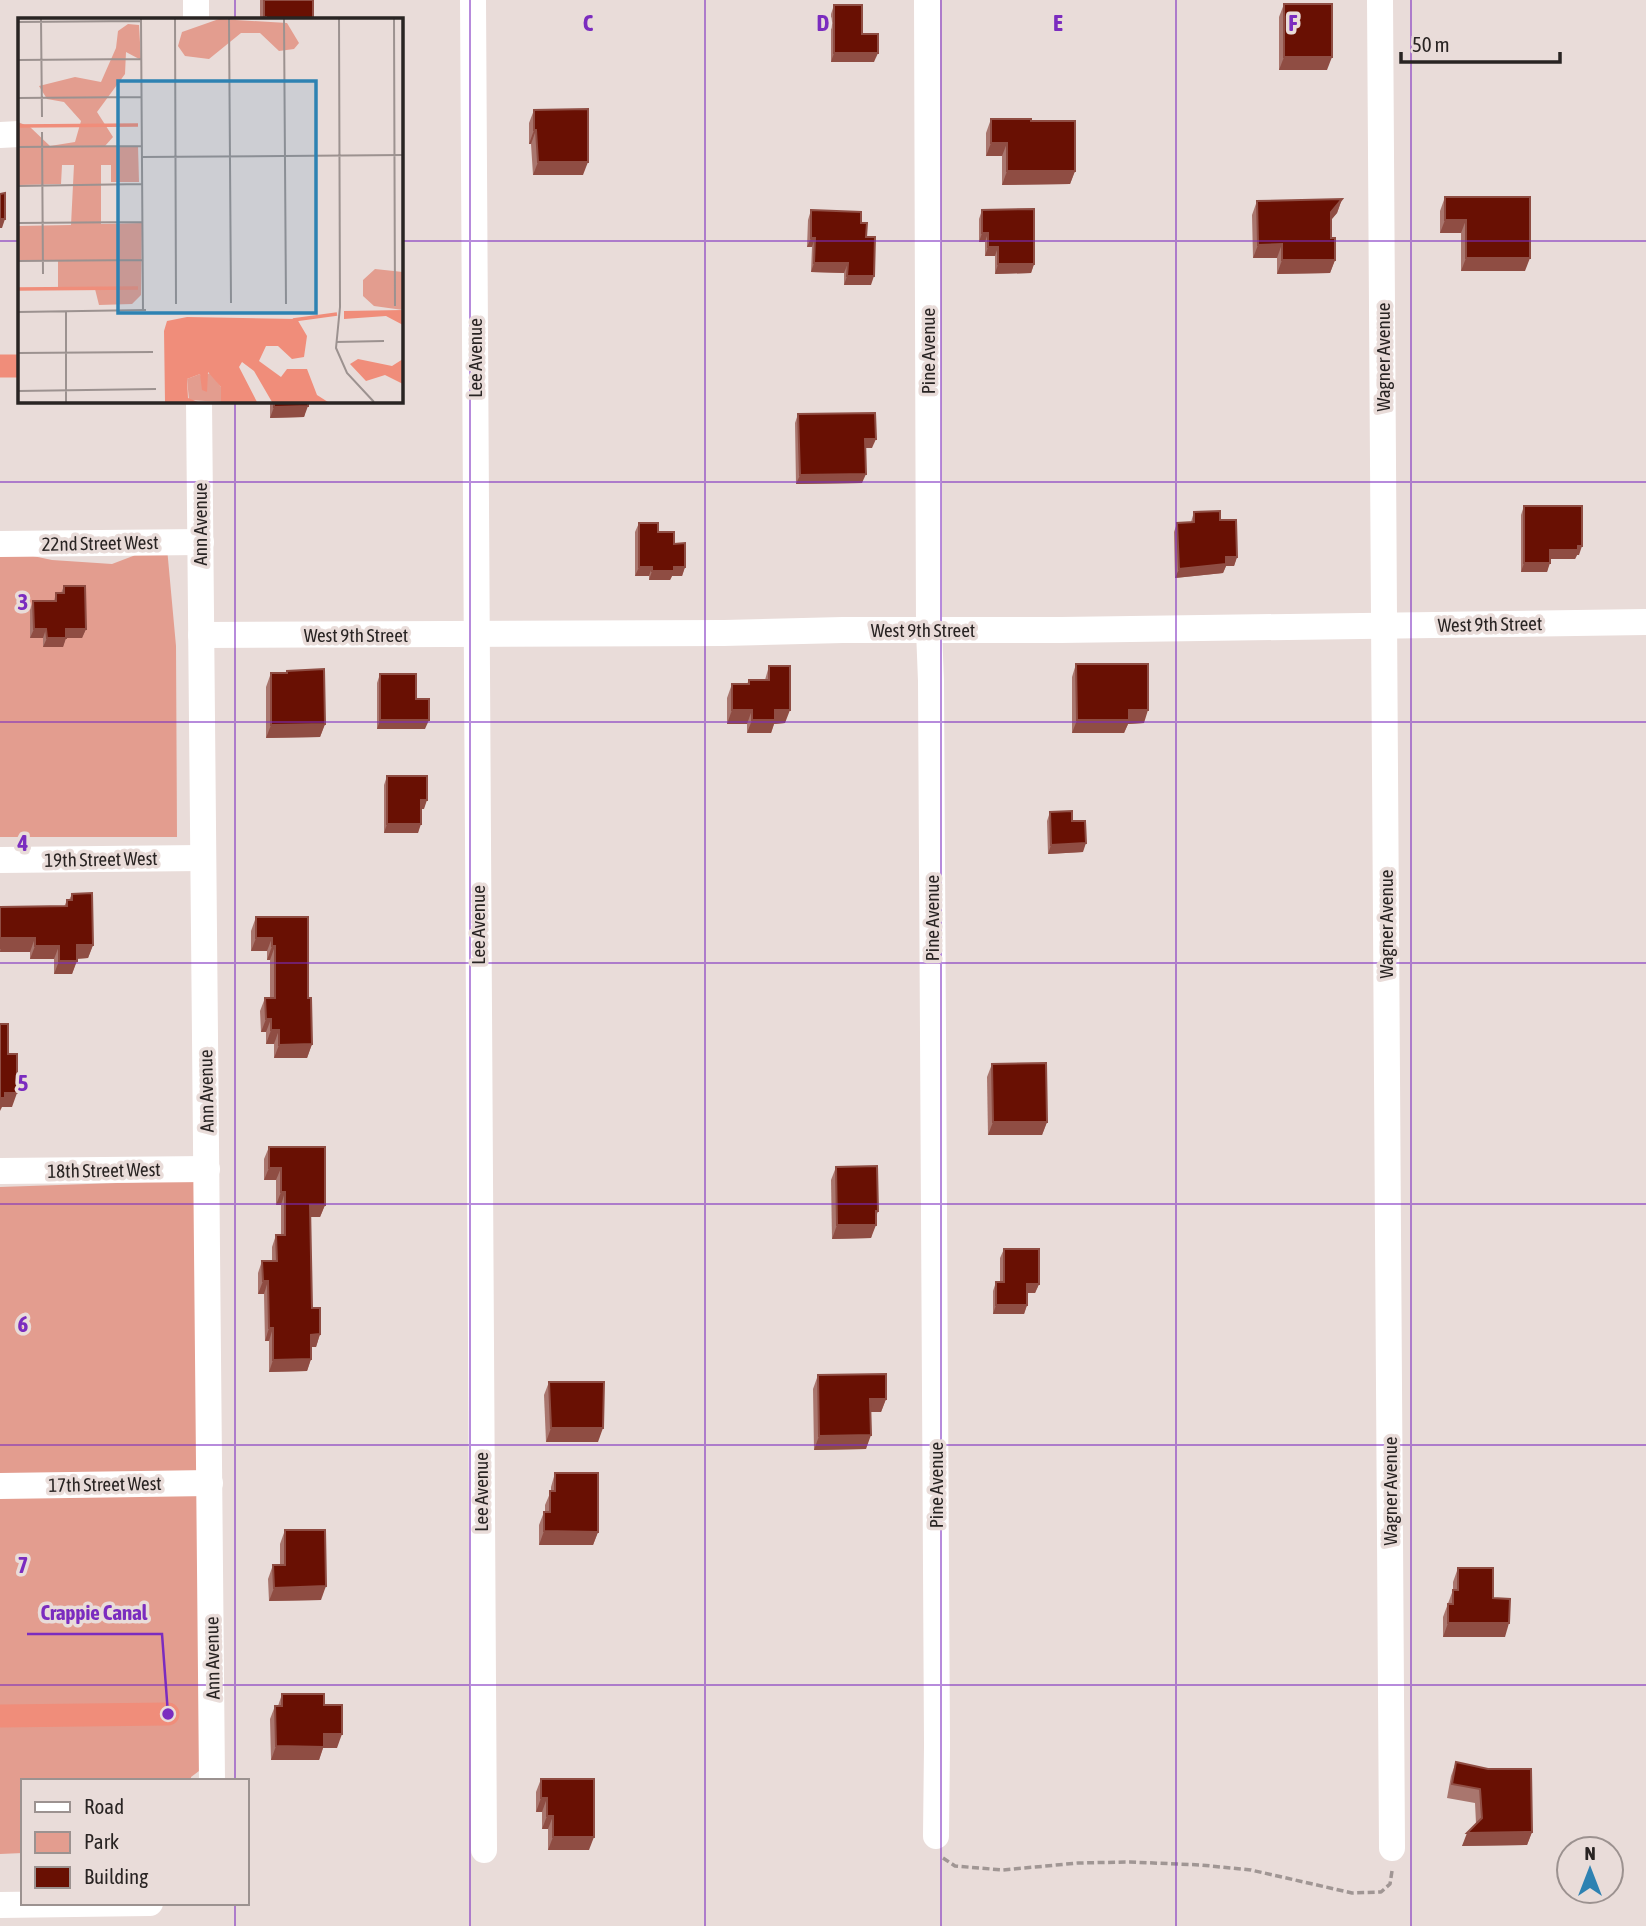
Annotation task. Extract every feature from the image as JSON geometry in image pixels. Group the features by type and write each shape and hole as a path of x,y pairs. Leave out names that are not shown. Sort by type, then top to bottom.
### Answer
{"street":[{"path":"196,0 196,18"},
{"name":"Lee Avenue","path":"473,0 484,1850"},
{"name":"Pine Avenue","path":"927,0 936,1836"},
{"name":"Wagner Avenue","path":"1380,0 1392,1848"},
{"path":"0,135 18,134"},
{"name":"Ann Avenue","path":"199,402 212,1779"},
{"name":"22nd Street West","path":"0,544 201,542"},
{"name":"West 9th Street","path":"201,635 1646,622"},
{"name":"19th Street West","path":"0,860 202,858"},
{"name":"18th Street West","path":"0,1171 207,1169"},
{"name":"17th Street West","path":"0,1486 210,1483"},
{"path":"0,1905 21,1905"}],"path":[{"path":"936,1836 942,1857 955,1866 1003,1870 1078,1863 1201,1865 1251,1870 1352,1893 1381,1892 1390,1884 1392,1848"}],"green space":[{"path":"166,537 176,646 177,837 0,837 0,551 52,560 112,564 133,556"},
{"path":"205,1180 211,1762 191,1779 21,1779 21,1853 0,1854 0,1187"}],"building":[{"path":"264,0 313,0 313,18 264,17"},
{"path":"1284,4 1332,4 1332,57 1284,57"},
{"path":"834,5 862,5 862,34 878,34 878,53 834,53"},
{"path":"588,109 588,162 538,162 534,110"},
{"path":"991,119 1075,121 1075,171 1007,171 1007,143 991,143"},
{"path":"5,193 5,219 0,219 0,194"},
{"path":"1445,197 1530,197 1530,258 1466,258 1466,220 1445,220"},
{"path":"1342,199 1331,212 1331,238 1335,238 1335,260 1282,260 1282,244 1258,245 1257,201"},
{"path":"1034,209 1034,264 998,264 998,247 988,247 988,233 982,233 982,210"},
{"path":"811,210 861,212 861,223 867,223 866,237 875,237 874,276 847,276 848,263 814,263 815,238 811,238"},
{"path":"274,402 308,402 308,406 274,407"},
{"path":"875,413 876,439 865,439 866,474 800,475 798,414"},
{"path":"1524,506 1582,506 1582,546 1578,546 1578,550 1550,550 1550,563 1524,563"},
{"path":"1220,511 1220,520 1236,520 1237,557 1226,557 1226,564 1179,569 1177,523 1194,522 1194,512"},
{"path":"639,523 658,523 658,532 674,532 674,544 685,543 685,567 674,567 674,571 652,571 652,567 639,567"},
{"path":"64,586 85,586 86,629 66,629 66,638 47,638 46,629 34,629 33,601 56,601 56,593 64,593"},
{"path":"1076,664 1148,664 1148,710 1129,710 1129,720 1077,720"},
{"path":"769,666 790,666 790,710 775,710 775,720 752,720 752,710 732,710 732,684 749,684 749,680 769,680"},
{"path":"324,669 325,724 271,725 271,673"},
{"path":"380,674 416,674 416,699 429,699 429,720 380,720"},
{"path":"387,776 427,776 427,800 421,800 421,824 387,824"},
{"path":"1072,811 1072,821 1085,821 1086,843 1051,845 1050,812"},
{"path":"92,893 93,945 77,945 77,961 59,961 59,946 35,946 35,938 1,938 0,948 0,907 67,906 67,900 72,900 72,894"},
{"path":"256,917 308,917 308,998 311,998 312,1044 279,1045 279,1030 271,1030 271,1019 266,1019 265,998 275,998 275,946 272,946 272,938 256,938"},
{"path":"0,1024 8,1024 8,1054 17,1054 17,1093 5,1093 5,1098 0,1098"},
{"path":"1046,1063 1047,1122 993,1122 992,1064"},
{"path":"269,1147 325,1147 325,1205 310,1205 312,1308 320,1308 320,1334 311,1335 311,1359 273,1360 268,1281 263,1281 262,1261 277,1261 276,1235 285,1235 285,1192 281,1192 281,1168 269,1168"},
{"path":"877,1166 876,1225 837,1225 836,1167"},
{"path":"1004,1249 1039,1249 1039,1284 1027,1284 1027,1305 996,1305 996,1282 1004,1282"},
{"path":"886,1374 886,1399 870,1399 871,1435 819,1436 818,1375"},
{"path":"549,1382 604,1382 603,1428 551,1428"},
{"path":"555,1473 598,1473 598,1532 544,1531 544,1512 550,1512 550,1491 555,1491"},
{"path":"285,1530 325,1530 326,1586 274,1588 273,1565 285,1565"},
{"path":"1458,1568 1493,1568 1493,1598 1510,1599 1509,1623 1448,1623 1448,1604 1453,1604 1453,1590 1458,1590"},
{"path":"282,1694 324,1694 324,1705 342,1705 342,1734 324,1734 324,1747 276,1746 275,1706 282,1706"},
{"path":"1456,1762 1488,1769 1531,1769 1532,1832 1467,1833 1482,1818 1480,1789 1452,1784"},
{"path":"541,1779 594,1779 594,1837 553,1837 553,1816 547,1816 547,1798 541,1798"}],"waterway":[{"path":"0,366 18,366"},
{"path":"0,1716 168,1714"}],"place":[{"name":"Crappie Canal","path":"168,1714"}]}
